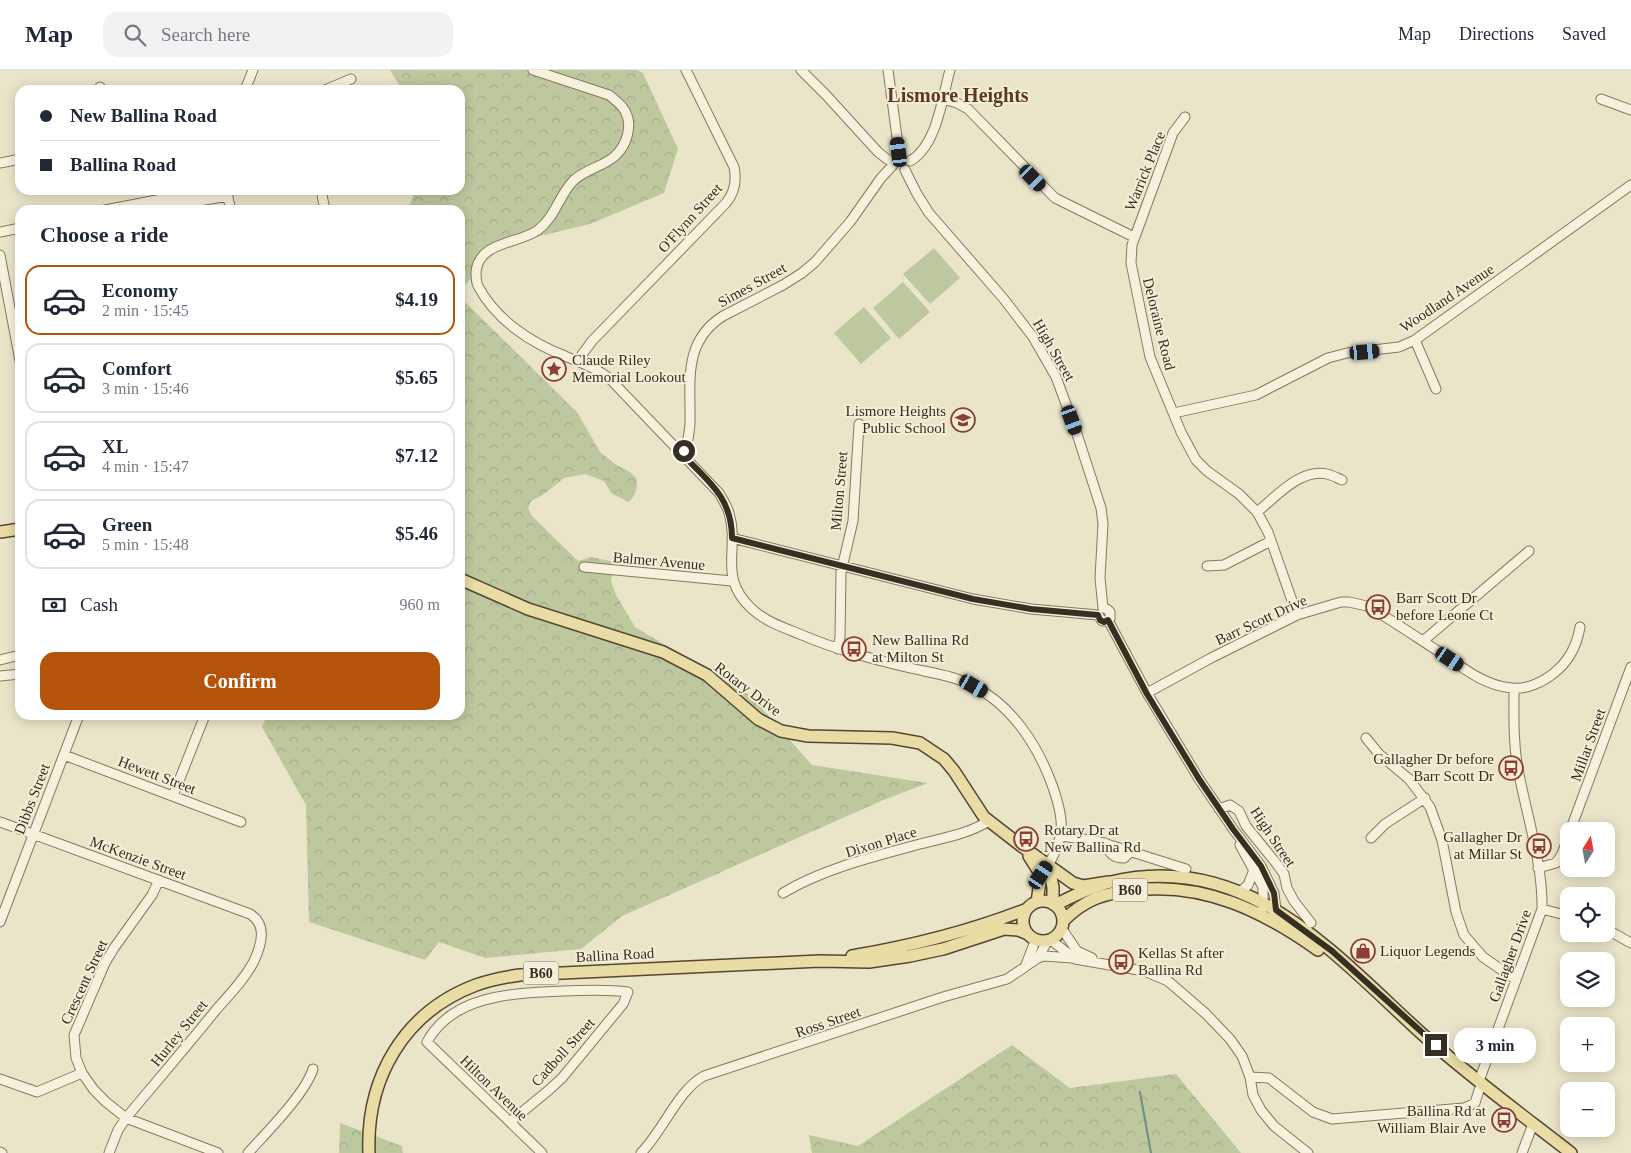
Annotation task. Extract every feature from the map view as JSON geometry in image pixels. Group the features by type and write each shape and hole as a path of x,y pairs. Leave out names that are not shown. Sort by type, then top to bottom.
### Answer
{"main road":[{"path":"0,532 15,530"},
{"name":"Rotary Drive","path":"465,581 528,609 663,652 707,675 758,719 781,731 808,736 892,738 920,743 944,759 954,771 979,811 1020,846 1048,864 1068,881 1078,885 1109,882"},
{"name":"Rotary Drive","path":"1020,846 1036,865 1041,875"},
{"path":"1048,864 1053,882 1054,904 1061,912 1063,925"},
{"path":"1032,936 1024,921 1032,906 1041,875"},
{"name":"B60","path":"1032,906 1045,901 1054,904 1109,882 1146,877 1172,877 1195,880 1240,892 1276,910 1332,951 1479,1086"},
{"name":"B60","path":"1032,936 1049,940 1058,934 1076,908 1090,900 1127,891 1150,888 1204,893 1250,909 1279,924 1344,970 1398,1021 1532,1127 1571,1153"},
{"name":"Ballina Road","path":"820,961 920,942 1000,920 1032,906"},
{"name":"Ballina Road","path":"370,1153 369,1128 373,1102 380,1079 393,1054 408,1032 425,1014 439,1004 463,990 491,980 520,974 820,961 869,962 902,958 943,949 1004,929 1018,930 1032,936"},
{"name":"B60","path":"1532,1127 1559,1153"}],"street":[{"path":"248,85 253,70"},
{"path":"533,70 609,95 626,112 628,136 615,156 573,181 551,217 538,230 500,245 484,254 479,262 476,278 477,285 488,300 520,333 543,347 594,367 609,378 719,493 730,514 732,581 745,602 760,616 838,649 960,680 974,686 999,703 1011,715 1040,755 1057,802 1061,836 1058,848 1041,875"},
{"name":"O'Flynn Street","path":"578,361 592,341 726,203 733,192 736,175 730,157 686,70"},
{"path":"801,70 878,152 898,170 905,170 910,161 920,155 928,144 950,70"},
{"path":"888,70 899,152"},
{"path":"337,85 351,79"},
{"path":"942,99 957,103 968,110 1054,198 1134,237"},
{"path":"1601,99 1631,110"},
{"name":"Warrick Place","path":"1134,237 1173,133 1185,117"},
{"path":"892,163 895,154 899,152"},
{"path":"899,152 907,154 910,161"},
{"path":"0,163 15,160"},
{"name":"Simes Street","path":"682,454 687,443 690,428 692,359 703,333 723,316 783,285 808,268 850,222 892,163"},
{"name":"High Street","path":"905,170 929,213 1019,318 1046,358 1056,377 1101,508 1103,524 1100,612 1107,609 1110,612 1111,617 1108,620 1147,694 1233,829"},
{"name":"Woodland Avenue","path":"1174,413 1256,395 1328,358 1347,353 1399,347 1415,340 1631,185"},
{"path":"133,205 184,195"},
{"path":"170,205 217,195"},
{"path":"0,232 15,229"},
{"name":"Deloraine Road","path":"1134,237 1131,263 1150,357 1189,449 1196,460 1207,471 1239,494 1257,512 1268,532 1297,615"},
{"path":"0,254 15,334"},
{"path":"1415,340 1436,389"},
{"name":"Milton Street","path":"838,649 842,567 853,521 859,424"},
{"path":"1257,512 1289,486 1307,475 1317,473 1328,474 1342,480"},
{"path":"732,538 818,559 842,567 1000,604 1100,612"},
{"path":"1207,566 1224,565 1271,541"},
{"path":"1423,641 1529,551"},
{"name":"Balmer Avenue","path":"584,567 732,581"},
{"name":"Barr Scott Drive","path":"1147,694 1211,658 1297,615 1332,604 1358,603 1374,610 1476,677 1514,689 1536,684 1548,678 1560,668 1575,646 1580,628"},
{"path":"0,660 15,656"},
{"name":"Millar Street","path":"1573,822 1631,667"},
{"path":"0,676 15,674"},
{"name":"Gallagher Drive","path":"1250,1077 1269,1078 1313,1112 1332,1119 1453,1110 1471,1106 1475,1103 1479,1086 1542,909 1538,868 1515,750 1514,689"},
{"name":"Dibbs Street","path":"0,922 4,901 77,720"},
{"path":"173,796 203,720"},
{"path":"1366,738 1379,754 1408,779 1430,806 1439,829 1456,912 1464,935 1483,958 1516,980"},
{"name":"Hewett Street","path":"64,755 241,822"},
{"path":"1371,838 1385,824 1425,798"},
{"name":"High Street","path":"1219,809 1230,805 1239,811 1246,826 1284,874 1287,888 1294,901 1311,923"},
{"name":"Dixon Place","path":"783,893 804,880 892,852 976,829 989,821"},
{"name":"McKenzie Street","path":"0,822 250,914 257,919 261,926"},
{"path":"1233,829 1263,887 1263,908 1279,924"},
{"path":"1233,829 1252,853 1270,884 1274,893 1276,910"},
{"path":"1061,836 1085,838 1105,843 1186,869"},
{"path":"1538,868 1556,863 1560,857"},
{"path":"1240,892 1248,885 1254,870"},
{"name":"Crescent Street","path":"159,880 152,895 109,957 77,1026 74,1035 74,1048 82,1073 106,1102 126,1118 218,1153"},
{"path":"1542,909 1560,914"},
{"path":"1063,925 1077,951 1113,965"},
{"name":"Hurley Street","path":"108,1153 118,1130 126,1118 251,966 260,945 261,926"},
{"path":"1615,934 1631,943"},
{"path":"1024,967 1032,936"},
{"path":"1038,958 1049,940 1075,958"},
{"path":"1038,958 1050,956 1075,958 1144,971 1168,981 1230,1038 1242,1056 1250,1077 1253,1095 1261,1110 1274,1126 1308,1153"},
{"name":"Ross Street","path":"641,1153 658,1134 688,1089 704,1076 812,1042 943,997 1007,979 1016,975 1038,958"},
{"name":"Hilton Avenue","path":"542,1153 427,1042 434,1029 446,1020 467,1007 489,998 523,992 611,989 628,992"},
{"name":"Cadboll Street","path":"510,1122 562,1078 623,1004 628,992"},
{"path":"248,1153 289,1106 309,1080 314,1069"},
{"path":"0,1079 36,1092 82,1073"},
{"path":"1522,1153 1532,1127"}],"green space":[{"path":"390,70 637,70 643,73 678,149 664,193 590,224 495,247 465,286 465,205 410,205 413,195 465,195 465,85 399,85"},
{"path":"934,248 960,278 930,304 903,274"},
{"path":"903,282 930,312 899,339 873,308"},
{"path":"465,302 577,412 600,452 615,464 630,472 637,479 636,492 628,502 611,493 604,481 585,474 564,478 543,495 531,501 528,508 532,516 578,561 591,557 620,563 622,567 612,576 611,581 616,595 635,627 751,696 812,765 928,783 881,801 622,916 581,949 485,958 439,942 425,960 309,922 306,805 262,727 265,720 465,720"},
{"path":"864,307 891,338 861,364 834,333"},
{"path":"1012,1045 1070,1088 1176,1074 1241,1153 812,1153 809,1135 858,1146"},
{"path":"340,1123 402,1146 403,1153 339,1153"}],"waterway":[{"path":"1140,1092 1151,1153"}],"place":[{"name":"Claude Riley Memorial Lookout","path":"554,369"},
{"name":"Lismore Heights Public School","path":"963,420"},
{"name":"Barr Scott Dr before Leone Ct","path":"1378,607"},
{"name":"New Ballina Rd at Milton St","path":"854,649"},
{"name":"Gallagher Dr before Barr Scott Dr","path":"1511,768"},
{"name":"Rotary Dr at New Ballina Rd","path":"1026,839"},
{"name":"Gallagher Dr at Millar St","path":"1539,846"},
{"name":"Liquor Legends","path":"1363,951"},
{"name":"Kellas St after Ballina Rd","path":"1121,962"},
{"name":"Ballina Rd at William Blair Ave","path":"1504,1120"}],"district":[{"name":"Lismore Heights","path":"958,95"}],"route":[{"path":"684,451 682,454 719,493 727,507 730,514 732,538 973,599 1031,609 1098,615 1100,620 1104,622 1108,620 1147,694 1199,779 1261,866 1274,893 1276,910 1332,951 1436,1045"}]}
